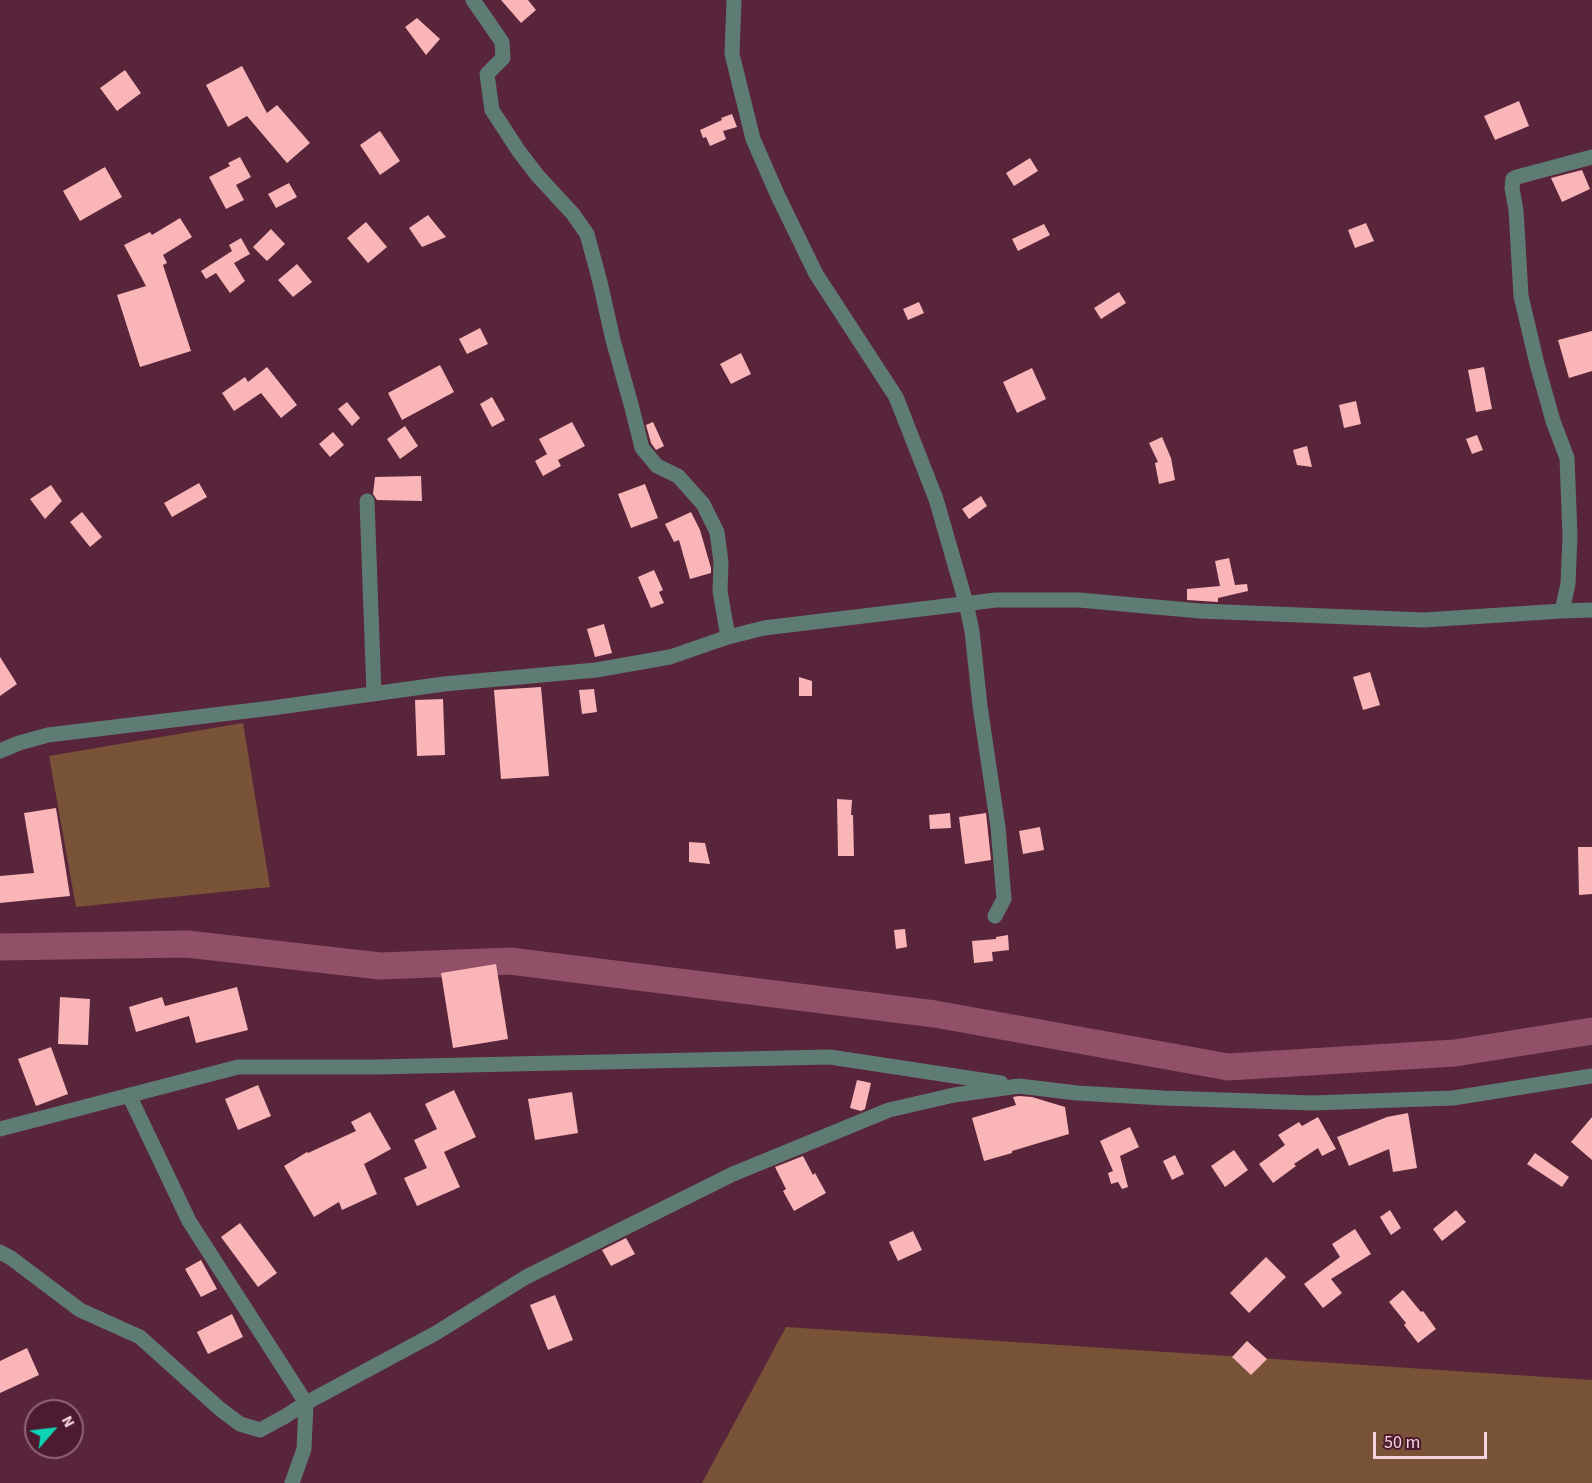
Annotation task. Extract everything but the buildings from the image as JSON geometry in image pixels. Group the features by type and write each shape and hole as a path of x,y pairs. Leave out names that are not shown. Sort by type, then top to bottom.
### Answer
{"street":[{"path":"473,0 502,42 503,58 487,74 492,110 518,150 537,175 573,214 586,234 642,448 657,466 678,476 703,504 717,532 721,562 720,591 728,637"},
{"path":"734,0 732,54 753,139 816,274 896,397 936,500 966,603 972,631 980,706 998,827 1004,899 995,916"},
{"path":"1562,611 1568,584 1570,536 1567,458 1552,421 1521,296 1516,210 1512,188 1513,179 1517,177 1592,158"},
{"path":"367,501 374,694"},
{"path":"0,751 19,742 48,735 272,708 444,684 596,670 670,657 728,637 764,628 996,600 1080,600 1200,611 1424,620 1592,610"},
{"path":"0,1129 238,1067 376,1067 830,1057 1077,1093 1312,1103 1453,1098 1592,1076"},
{"path":"0,1252 80,1310 140,1337 220,1409 240,1424 260,1430 306,1402 436,1333 526,1277 733,1174 889,1110 954,1095 1019,1086"},
{"path":"129,1095 189,1221 306,1402 304,1449 292,1483"}],"shaded area":[{"path":"243,723 270,887 76,907 49,756"},
{"path":"786,1327 1592,1380 1592,1483 702,1483"}],"waterway":[{"path":"0,947 187,944 380,966 510,961 935,1014 1228,1067 1455,1053 1592,1031"}]}
